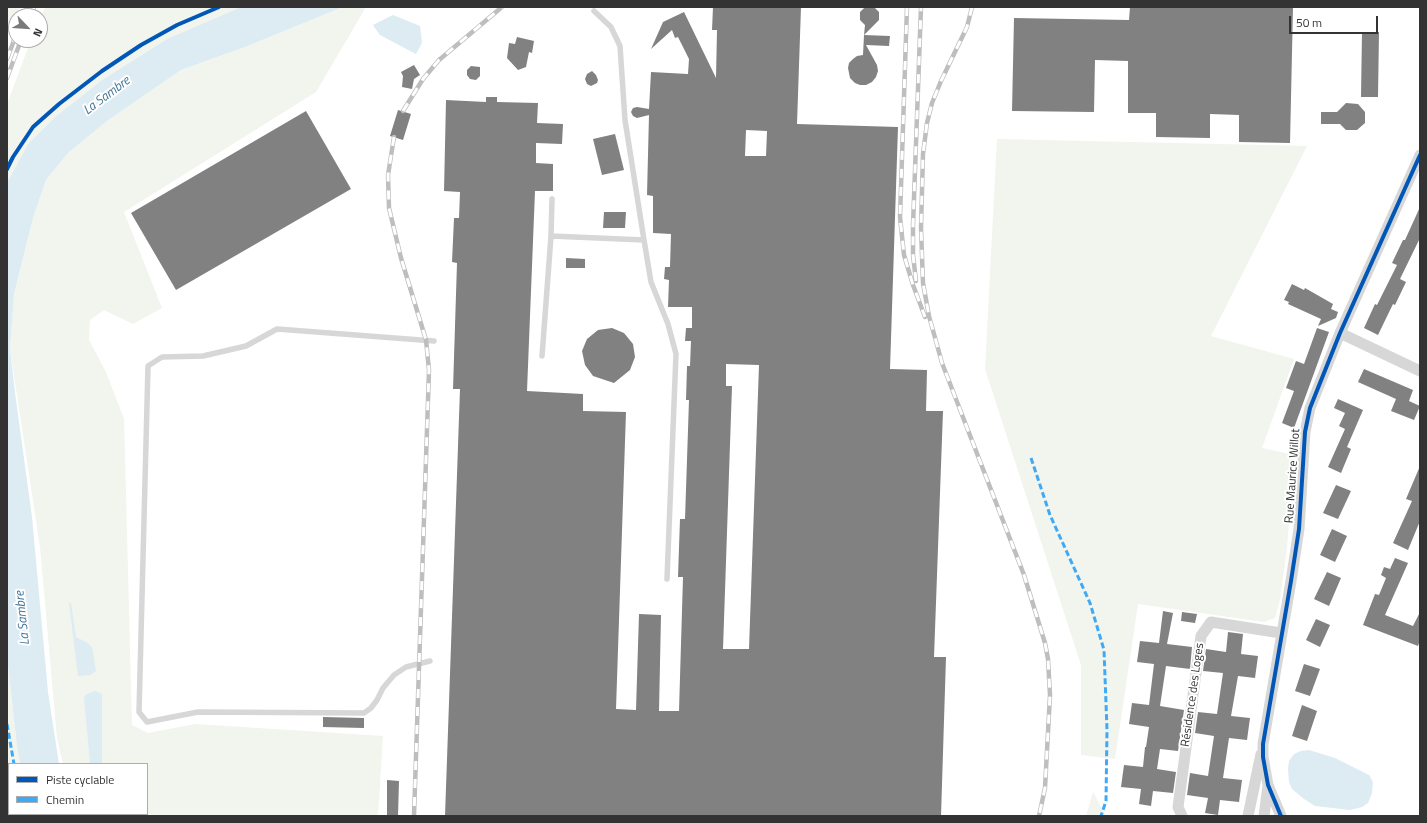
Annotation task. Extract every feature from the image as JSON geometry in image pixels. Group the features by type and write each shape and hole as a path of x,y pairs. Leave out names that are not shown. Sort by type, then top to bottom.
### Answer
{"street":[{"name":"Rue Maurice Willot","path":"1281,816 1268,785 1263,757 1263,744 1291,581 1298,530 1305,432 1310,408 1340,333 1420,155"},
{"path":"1340,333 1420,370"},
{"name":"Résidence des Loges","path":"1182,816 1178,807 1201,636 1211,622 1281,633"},
{"path":"1248,816 1263,744"},
{"name":"Rue Maurice Willot","path":"1264,816 1268,785"}],"lane":[{"path":"594,11 611,27 620,46 625,120 651,282 668,324 676,354 667,579"},
{"path":"542,356 552,199"},
{"path":"550,236 644,240"},
{"path":"430,661 406,667 394,675 383,688 371,708 364,713 198,712 148,722 138,712 148,366 162,357 203,356 246,346 277,329 434,341"}],"shaded area":[{"path":"7,7 20,7 8,8 7,37"},
{"path":"241,7 167,39 102,80 55,117 28,144 7,183 7,104 28,48 48,48 48,8 45,8"},
{"path":"343,7 366,7 316,92 124,212 162,308 133,324 104,310 90,320 89,340 106,372 124,419 132,725 148,733 195,724 383,736 378,816 74,816 148,815 148,763 63,763 57,738 40,547 10,349 14,294 33,218 46,180 68,153 107,121 181,70 245,47"},
{"path":"997,139 1307,146 1211,336 1294,359 1262,448 1294,455 1287,548 1280,600 1275,618 1264,622 1138,604 1115,759 1081,755 1081,665 985,369"},
{"path":"7,657 20,763 8,763 8,815 30,816 7,816"},
{"path":"1093,792 1106,816 1086,816"}],"water":[{"name":"La Sambre","path":"241,7 343,7 245,47 181,70 107,121 68,153 46,180 33,218 14,294 10,349 32,517 48,692 59,763 20,763 7,657 7,183 28,144 55,117 102,80 167,39"},
{"path":"393,15 420,26 422,43 416,54 380,35 373,25"},
{"path":"69,603 71,603 76,637 92,647 96,671 90,675 78,676"},
{"path":"95,691 102,694 102,763 90,763 84,697"},
{"path":"1309,750 1335,758 1369,775 1373,782 1372,793 1368,803 1362,807 1350,810 1315,806 1292,789 1289,782 1289,761 1294,754"}],"building":[{"path":"713,7 801,7 797,124 898,127 890,369 927,370 926,411 943,411 934,657 946,657 941,816 445,816 460,389 453,389 457,263 452,262 454,218 459,218 460,192 444,191 446,100 486,102 486,97 497,97 497,102 538,103 537,123 563,124 562,144 536,143 536,163 553,164 553,191 535,191 527,391 583,394 583,411 626,412 616,709 636,710 639,614 661,615 659,711 679,711 683,577 678,577 680,519 685,519 689,400 686,400 687,366 690,366 691,341 685,341 686,328 692,328 692,307 668,307 669,280 664,279 665,267 670,267 671,234 653,233 653,196 647,195 649,115 637,118 633,116 631,112 633,108 637,107 649,109 651,72 688,74 689,59 678,37 675,38 672,30 651,49 663,22 684,12 716,78 717,30 712,30","holes":["746,130 767,131 766,156 745,156","726,364 759,365 749,649 723,649 732,386 726,386"]},
{"path":"865,7 874,7 879,12 879,20 864,35 865,25 860,20 860,12"},
{"path":"1130,7 1293,7 1290,143 1239,142 1239,115 1210,114 1210,138 1156,137 1156,113 1128,113 1128,61 1095,60 1094,112 1012,111 1014,18 1129,20"},
{"path":"1362,32 1379,32 1378,97 1361,97"},
{"path":"864,35 890,36 889,46 866,45 877,65 878,71 872,82 866,85 860,85 855,83 850,78 848,68 849,63 853,59 857,56 863,55"},
{"path":"517,37 534,41 532,53 529,52 526,67 518,70 507,58 509,43 515,44"},
{"path":"414,65 420,75 414,79 412,89 402,87 403,76 401,72"},
{"path":"471,66 480,67 480,76 476,80 470,79 467,75 467,70"},
{"path":"592,71 598,80 597,83 591,86 587,84 585,79 587,74"},
{"path":"1346,103 1358,104 1365,112 1365,123 1357,130 1346,130 1340,124 1321,124 1321,112 1337,112"},
{"path":"398,110 411,114 403,140 390,136"},
{"path":"306,111 351,189 176,290 131,213"},
{"path":"615,134 624,170 602,175 593,139"},
{"path":"1420,207 1420,238 1400,279 1406,282 1395,305 1393,304 1378,335 1364,328 1375,304 1377,305 1397,265 1392,263 1403,240 1405,240"},
{"path":"604,212 626,212 625,228 603,228"},
{"path":"566,258 585,259 585,268 566,268"},
{"path":"1292,284 1304,290 1305,288 1333,304 1331,309 1338,312 1336,318 1318,326 1321,319 1288,304 1289,302 1284,300"},
{"path":"612,328 624,333 633,344 635,357 630,370 614,383 593,376 585,365 582,351 587,339 598,330"},
{"path":"1317,328 1329,332 1294,428 1282,423 1294,391 1286,388 1296,361 1304,364"},
{"path":"1364,369 1413,390 1409,401 1420,406 1414,420 1391,411 1396,399 1358,382"},
{"path":"1338,399 1363,410 1347,447 1351,449 1341,473 1328,467 1345,429 1339,426 1345,413 1334,408"},
{"path":"1420,466 1420,521 1408,550 1393,543 1412,501 1406,499"},
{"path":"1336,485 1351,491 1338,519 1323,513"},
{"path":"1332,529 1347,536 1335,562 1320,555"},
{"path":"1395,558 1408,563 1385,615 1413,626 1420,612 1420,640 1418,646 1363,625 1375,594 1379,595 1386,578 1381,575 1384,567 1390,569"},
{"path":"1327,572 1341,578 1329,606 1314,599"},
{"path":"1163,611 1173,613 1167,644 1192,647 1190,669 1166,666 1160,706 1184,710 1178,751 1160,749 1157,769 1176,772 1173,793 1153,791 1151,806 1139,804 1141,789 1121,787 1124,765 1143,767 1149,727 1129,724 1132,703 1149,705 1154,664 1137,662 1140,641 1159,643"},
{"path":"1182,612 1197,614 1195,623 1181,621"},
{"path":"1316,619 1330,625 1320,647 1306,640"},
{"path":"1228,632 1243,634 1241,654 1258,656 1255,678 1238,676 1231,716 1250,718 1247,740 1229,738 1223,778 1242,780 1239,802 1220,800 1218,815 1205,813 1208,798 1187,795 1190,773 1208,776 1214,736 1195,733 1198,712 1217,714 1223,673 1203,671 1206,649 1226,652"},
{"path":"1304,664 1320,669 1310,696 1295,691"},
{"path":"1302,705 1317,711 1307,741 1292,736"},
{"path":"323,717 364,718 364,728 323,727"},
{"path":"387,780 399,781 398,816 387,816"}],"railway":[{"path":"403,111 423,79 439,60 502,7"},
{"path":"907,7 900,217 904,255 925,317"},
{"path":"916,281 913,255 913,225 921,7"},
{"path":"972,7 967,27 941,81 932,103 927,123 923,154 921,228 923,283 929,316 942,363 1024,575 1045,643 1048,659 1050,695 1045,788 1039,816"},
{"path":"7,59 11,48"},
{"path":"7,78 18,48"},
{"path":"394,137 388,175 389,208 401,258 426,340 429,370 414,816"}],"marked path":[{"path":"1031,458 1050,515 1090,603 1104,650 1107,730 1106,801 1101,816"},
{"path":"7,724 14,763"}],"cycle path":[{"path":"7,169 13,157 33,127 59,104 102,71 141,45 177,25 219,7"},
{"path":"1281,816 1268,785 1263,757 1263,744 1299,529 1305,432 1310,408 1340,333 1420,155"}]}
